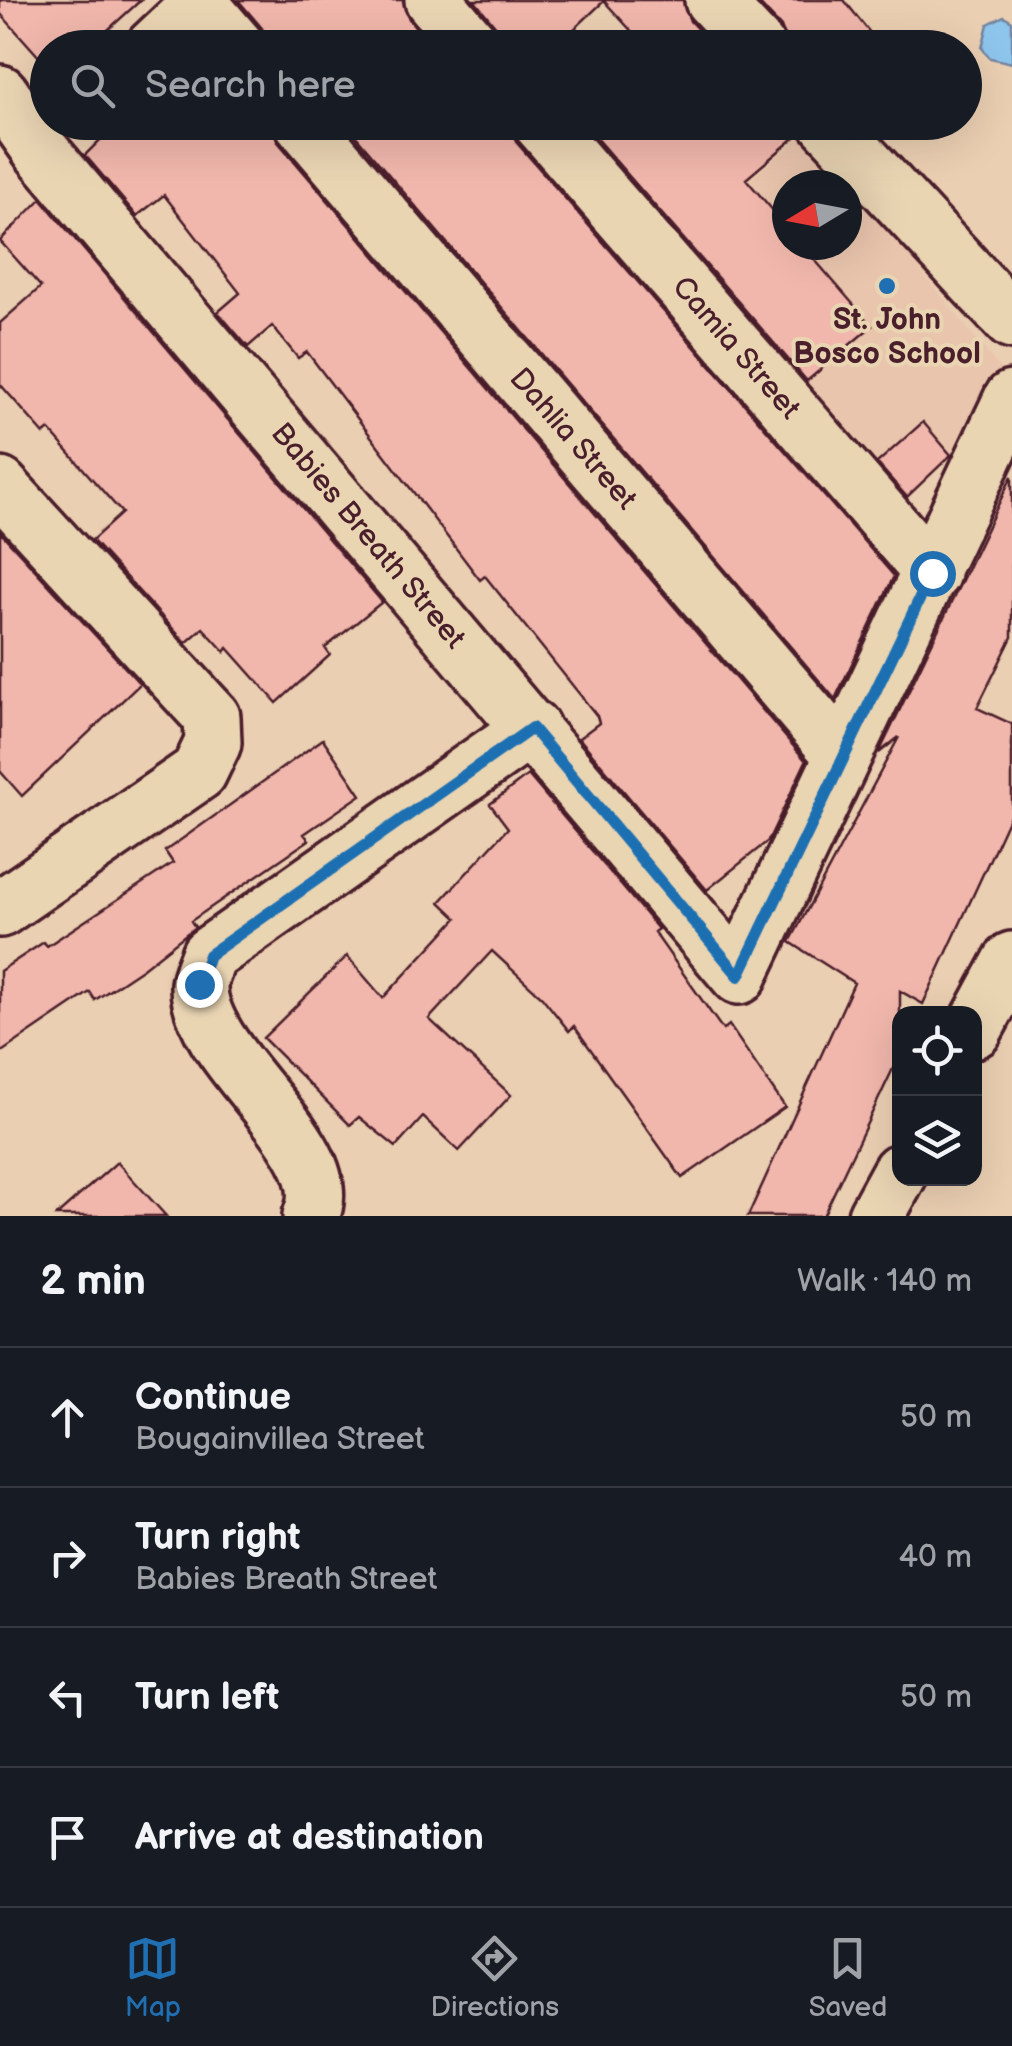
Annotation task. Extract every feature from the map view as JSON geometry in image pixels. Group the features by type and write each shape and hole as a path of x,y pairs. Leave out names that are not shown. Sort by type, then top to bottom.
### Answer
{"street":[{"path":"433,0 459,30"},
{"path":"714,0 742,30"},
{"path":"172,30 202,2 224,30"},
{"name":"Babies Breath Street","path":"2,102 30,120"},
{"name":"Babies Breath Street","path":"59,140 532,728 739,976 843,756"},
{"name":"Dahlia Street","path":"317,140 843,756"},
{"name":"Camia Street","path":"556,140 932,573"},
{"path":"844,140 1012,321"},
{"path":"843,756 1012,399"},
{"path":"0,486 212,717 213,744 199,772 11,883"},
{"path":"310,1216 318,1201 309,1166 207,1021 199,984 209,955 532,728"},
{"path":"982,1015 1012,960"},
{"path":"876,1216 892,1186"}],"shaded area":[{"name":"St. John Bosco School","path":"797,140 815,140 840,170 772,170 772,209 748,181"},
{"name":"St. John Bosco School","path":"862,198 1007,377 953,457 923,423 862,476 792,394 871,327 815,260 862,260"}],"water":[{"path":"1004,16 1012,21 1012,63 990,58 982,48 988,24"}],"building":[{"path":"0,0 141,0 108,30 30,30 30,47 0,13"},
{"path":"238,0 403,0 418,30 263,30"},
{"path":"474,0 683,0 690,21 698,30 631,30 604,1 573,30 498,29"},
{"path":"756,0 844,0 868,30 782,30"},
{"path":"100,140 277,140 806,761 768,841 707,890 579,738 599,723 597,716 485,576 480,580 307,352 298,358 272,326 248,347 218,312 240,293 164,195 137,216 85,155"},
{"path":"359,140 515,140 894,576 835,699"},
{"path":"598,140 792,140 746,179 772,209 772,260 815,260 872,326 807,381"},
{"path":"41,199 382,602 325,648 330,655 277,703 228,648 225,652 203,628 186,643 92,540 122,513 49,430 44,434 0,384 0,323 41,287 0,241"},
{"path":"923,422 951,455 907,497 877,463"},
{"path":"1012,476 1012,637 977,708 1012,724 1012,811 923,1004 900,991 900,1006 892,1006 892,1071 823,1216 748,1216 854,983 790,942 899,737 879,753"},
{"path":"0,532 140,684 22,796 0,771"},
{"path":"323,739 361,795 304,834 309,840 191,921 195,927 143,968 95,1000 90,992 0,1053 0,971 44,942 47,946 173,863 165,851"},
{"path":"528,775 658,929 654,932 723,1030 729,1025 785,1107 682,1178 574,1026 569,1031 542,997 492,951 429,1019 511,1095 459,1151 423,1117 396,1147 359,1117 350,1125 263,1038 347,956 383,998 457,918 440,902 508,828 490,804"},
{"path":"117,1162 166,1216 56,1216"}],"place":[{"name":"St. John Bosco School","path":"887,286"}],"route":[{"path":"199,984 209,955 532,728 739,976 932,573"}]}
